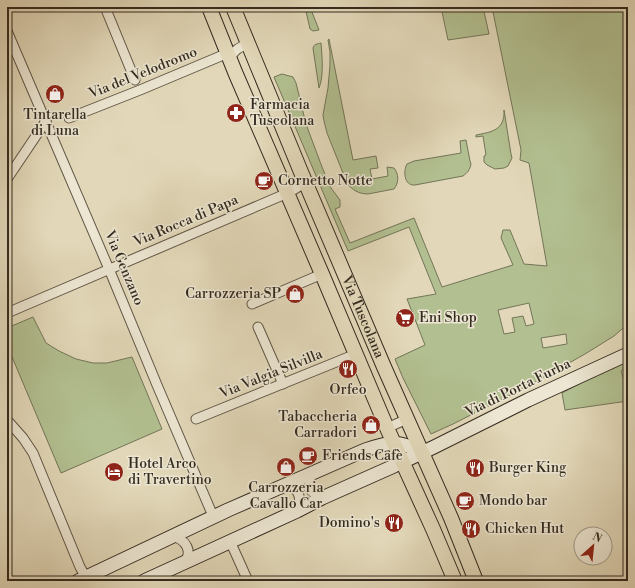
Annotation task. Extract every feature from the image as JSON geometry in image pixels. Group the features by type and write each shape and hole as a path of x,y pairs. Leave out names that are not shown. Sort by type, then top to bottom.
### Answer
{"main road":[{"name":"Via Tuscolana","path":"209,7 387,428 433,528 455,581"},
{"name":"Via Tuscolana","path":"233,7 407,420 448,511 476,581"},
{"name":"Via di Porta Furba","path":"144,581 403,462 528,400 628,354"},
{"path":"84,580 214,516 369,449 384,444 401,443 422,453"}],"street":[{"path":"105,7 135,80"},
{"name":"Via Genzano","path":"7,31 214,516"},
{"path":"229,56 238,48 248,44"},
{"name":"Via del Velodromo","path":"69,118 229,56"},
{"path":"7,179 46,121"},
{"path":"287,193 295,189 305,180"},
{"name":"Via Rocca di Papa","path":"7,313 287,193"},
{"path":"252,304 322,274"},
{"path":"258,327 283,384"},
{"name":"Via Valgia Silvilla","path":"196,420 356,354"},
{"path":"7,420 29,445 33,453 84,580"},
{"path":"387,428 407,420"},
{"path":"311,474 308,484 309,489 313,494 322,498"},
{"path":"286,484 294,488 298,493 300,502 297,511"},
{"path":"172,536 185,542 188,548 188,557 184,563"},
{"path":"230,541 248,581"}],"green space":[{"path":"305,7 310,7 319,30 313,31 310,29"},
{"path":"441,7 483,7 489,34 448,40"},
{"path":"492,7 628,7 628,324 614,336 532,384 431,434 395,359 425,345 407,299 436,294 409,227 348,251 274,77 282,74 293,77 296,83 306,124 322,167 331,188 340,200 340,207 335,209 350,243 414,218 442,287 513,265 501,238 503,230 510,230 524,264 547,266 529,163 520,160 521,150","holes":["529,303 534,324 526,326 523,316 512,318 515,332 504,334 498,310","566,334 567,344 543,348 541,338"]},
{"path":"329,39 353,160 376,156 378,168 370,169 372,179 388,176 387,167 394,168 398,178 394,189 365,194 351,188 347,183 327,133 323,115 328,88 330,65"},
{"path":"321,43 322,72 319,88 313,47"},
{"path":"504,110 512,158 508,166 495,169 484,162 484,156 486,155 483,136 476,137 476,135 487,133 500,126 504,117"},
{"path":"466,140 471,164 468,171 463,176 415,185 411,185 405,178 407,164 414,161 461,153 460,141"},
{"path":"33,317 46,343 76,359 93,363 107,363 132,357 162,429 61,473 7,345 7,328"},
{"path":"628,358 628,368 621,371 628,392 628,401 565,410 562,393"}],"place":[{"name":"Tintarella di Luna","path":"55,94"},
{"name":"Farmacia Tuscolana","path":"236,113"},
{"name":"Cornetto Notte","path":"264,181"},
{"name":"Carrozzeria SP","path":"295,294"},
{"name":"Eni Shop","path":"405,318"},
{"name":"Orfeo","path":"348,369"},
{"name":"Tabaccheria Carradori","path":"371,425"},
{"name":"Friends Cafè","path":"308,456"},
{"name":"Carrozzeria Cavallo Car","path":"286,467"},
{"name":"Burger King","path":"475,468"},
{"name":"Hotel Arco di Travertino","path":"114,472"},
{"name":"Mondo bar","path":"465,501"},
{"name":"Domino's","path":"394,523"},
{"name":"Chicken Hut","path":"471,529"}]}
